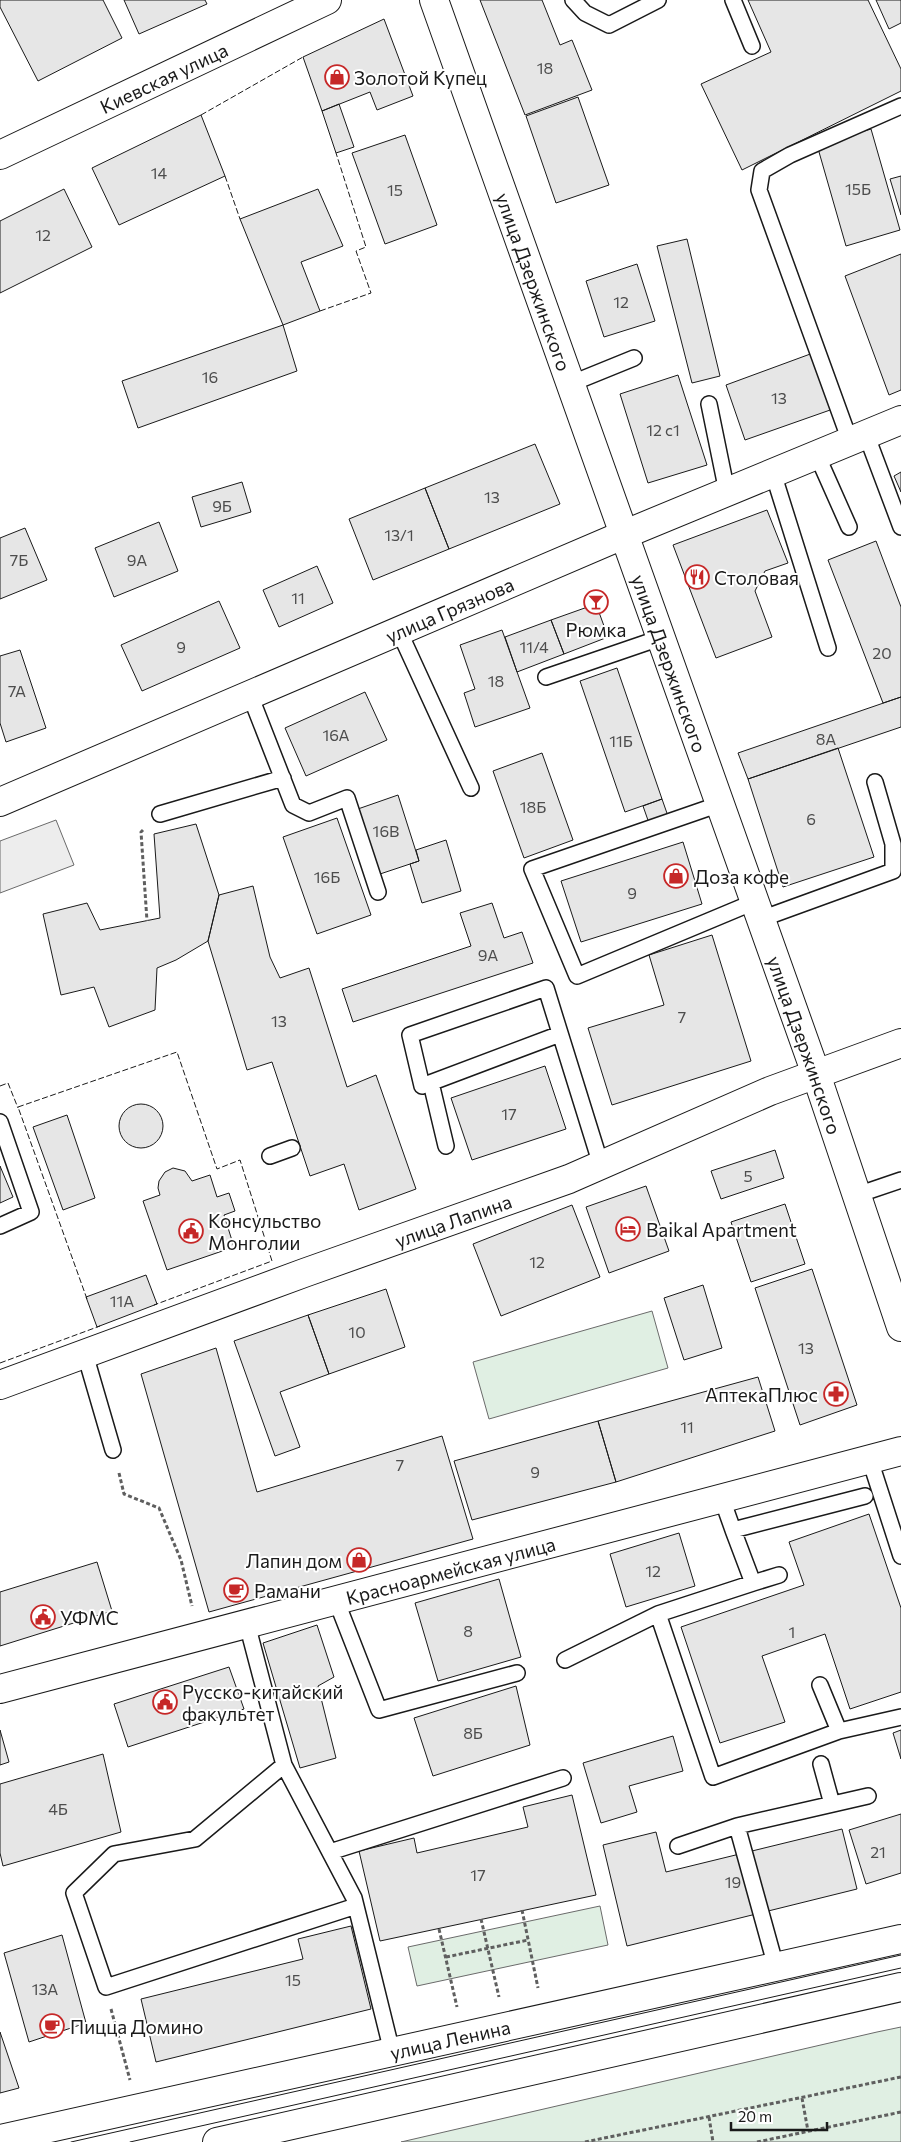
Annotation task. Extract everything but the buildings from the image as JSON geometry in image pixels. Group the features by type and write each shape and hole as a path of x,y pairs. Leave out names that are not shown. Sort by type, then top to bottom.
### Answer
{"street":[{"name":"Киевская улица","path":"0,155 327,0"},
{"name":"улица Дзержинского","path":"434,0 816,1074 901,1327"},
{"name":"улица Грязнова","path":"0,802 623,535 901,420"},
{"name":"улица Лапина","path":"0,1385 313,1270 570,1179 770,1091 901,1043"},
{"name":"Красноармейская улица","path":"0,1689 901,1451"},
{"name":"улица Ленина","path":"0,2138 901,1939"},
{"path":"217,2142 901,1987"}],"lane":[{"path":"573,0 585,13 608,25 658,0"},
{"path":"733,0 752,46"},
{"path":"901,106 790,155 762,171 759,190 858,438 901,527"},
{"path":"570,384 634,358"},
{"path":"709,404 727,492"},
{"path":"817,455 849,527"},
{"path":"773,473 828,648"},
{"path":"399,631 471,788"},
{"path":"546,677 660,638"},
{"path":"250,695 294,805 309,814 347,798 378,892"},
{"path":"160,814 283,778"},
{"path":"720,804 532,869 577,976 757,910 893,871 893,844 875,782"},
{"path":"560,1034 422,1086 410,1035 546,988 601,1165"},
{"path":"431,1083 446,1146"},
{"path":"0,1122 31,1212 0,1226"},
{"path":"270,1156 292,1148"},
{"path":"857,1194 901,1180"},
{"path":"85,1354 113,1450"},
{"path":"870,1460 901,1556"},
{"path":"733,1530 865,1496"},
{"path":"722,1499 753,1583"},
{"path":"565,1660 658,1614 779,1575"},
{"path":"336,1600 379,1710 517,1674"},
{"path":"658,1614 713,1777 839,1731 901,1717"},
{"path":"247,1624 284,1764 354,1898 392,2052"},
{"path":"820,1685 839,1731"},
{"path":"284,1764 195,1839 114,1854 74,1894 106,1987 356,1906"},
{"path":"821,1764 832,1804"},
{"path":"330,1852 563,1778"},
{"path":"678,1846 737,1826 868,1796"},
{"path":"737,1826 776,1967"}],"path":[{"path":"147,920 142,832 160,814"},
{"path":"113,1450 124,1494 160,1508 181,1560 199,1636"},
{"path":"522,1910 540,1996"},
{"path":"481,1920 489,1948 499,1999"},
{"path":"439,1929 458,2015"},
{"path":"446,1957 528,1940"},
{"path":"106,1987 131,2083"},
{"path":"585,2142 901,2077"},
{"path":"802,2098 808,2131"},
{"path":"757,2142 901,2112"},
{"path":"709,2117 713,2142"},
{"path":"613,2136 613,2142"}],"green space":[{"path":"652,1311 668,1368 489,1419 473,1362"},
{"path":"600,1906 608,1945 417,1986 408,1947"},
{"path":"901,2027 901,2142 401,2142 877,2032"}],"shaded area":[{"path":"56,820 74,865 0,893 0,841"}],"tram line":[{"path":"71,2142 901,1955"},
{"path":"130,2142 901,1968"}],"fence":[{"path":"201,115 303,57"},
{"path":"320,311 371,293 356,251 366,247 336,153"},
{"path":"225,176 240,219"},
{"path":"87,1299 18,1107 177,1052 217,1169 240,1160 272,1261 154,1305"},
{"path":"0,1086 8,1083 18,1108"},
{"path":"0,1363 100,1326"}],"place":[{"name":"Золотой Купец","path":"337,77"},
{"name":"Столовая","path":"697,577"},
{"name":"Рюмка","path":"596,602"},
{"name":"Доза кофе","path":"676,876"},
{"name":"Baikal Apartment","path":"628,1229"},
{"name":"Консульство Монголии","path":"191,1231"},
{"name":"АптекаПлюс","path":"836,1394"},
{"name":"Лапин дом","path":"359,1560"},
{"name":"Рамани","path":"236,1590"},
{"name":"УФМС","path":"43,1617"},
{"name":"Русско-китайский факультет","path":"165,1702"},
{"name":"Пицца Домино","path":"52,2026"}]}
